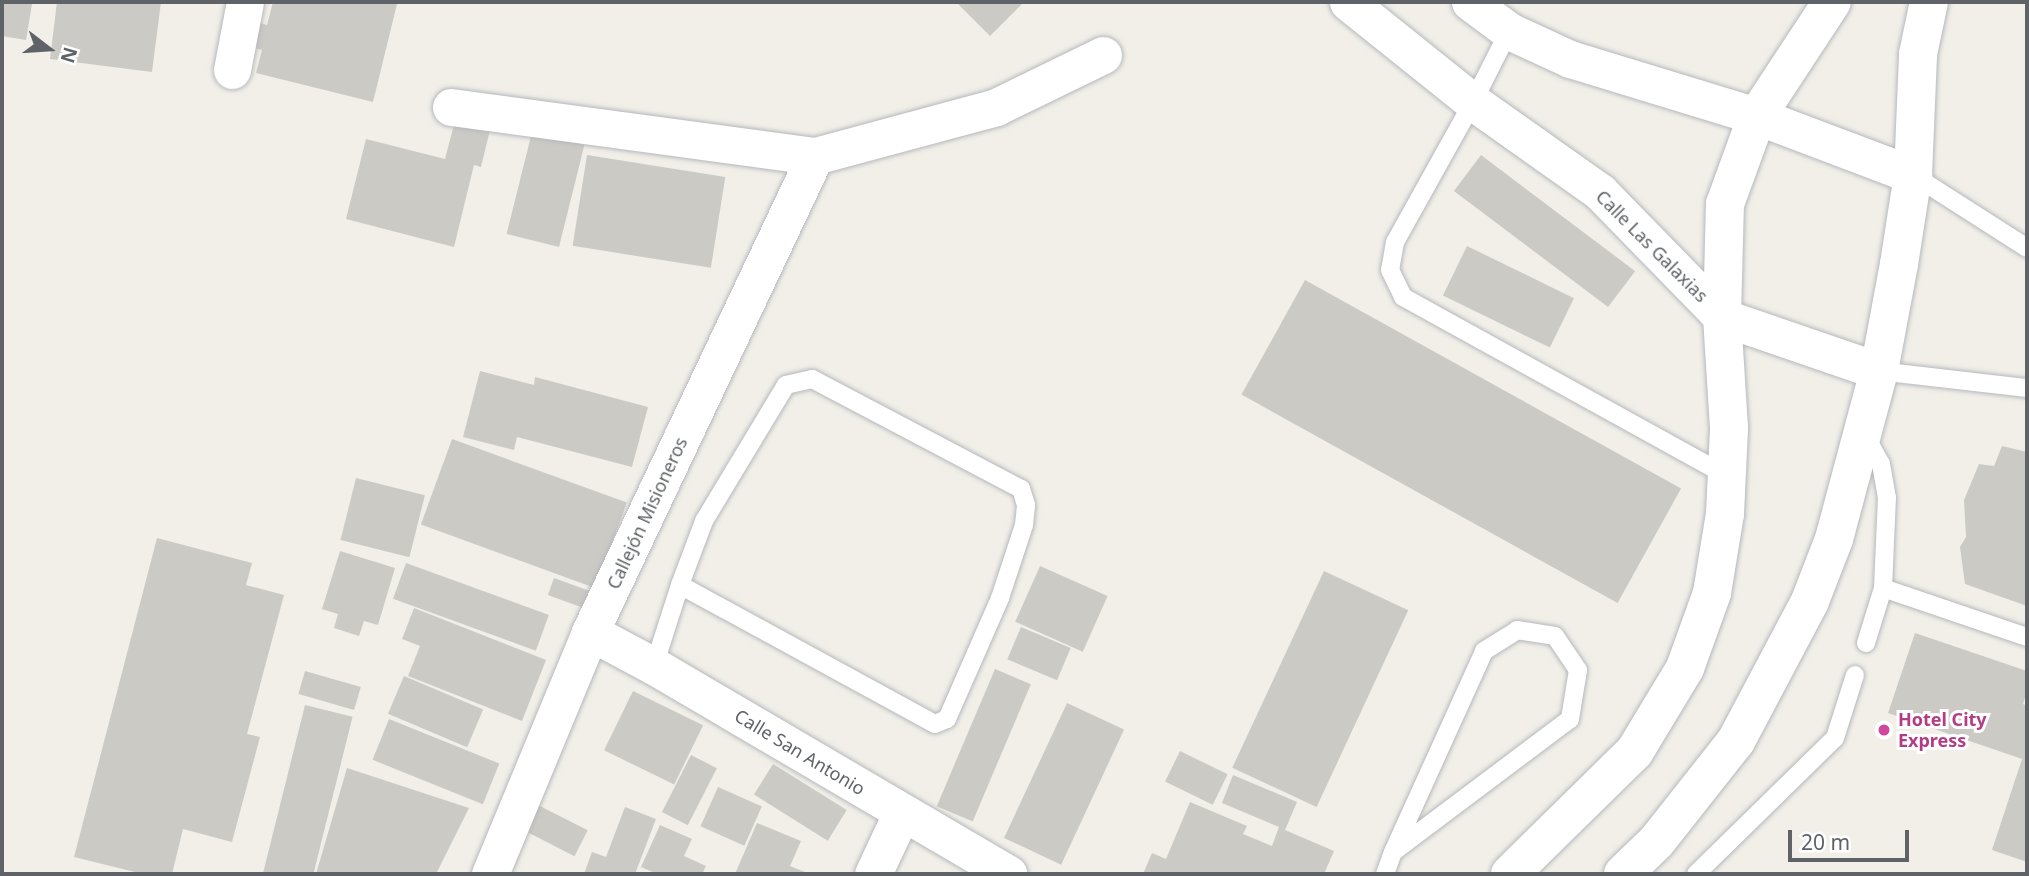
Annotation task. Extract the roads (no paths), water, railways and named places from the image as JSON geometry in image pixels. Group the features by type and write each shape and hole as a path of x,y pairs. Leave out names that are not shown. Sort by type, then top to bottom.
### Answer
{"main road":[{"path":"1510,874 1635,751 1685,668 1712,593 1725,514 1729,428 1722,317 1725,204 1757,116 1832,2"},
{"path":"1623,874 1657,841 1736,741 1810,601 1834,539 1879,371 1913,175 1918,54 1929,2"}],"street":[{"path":"232,70 245,2"},
{"name":"Calle Las Galaxias","path":"1348,2 1473,103 1600,192 1722,317 1879,371"},
{"path":"1470,2 1509,31 1570,59 1757,116 1913,175"},
{"path":"451,107 815,156 996,107 1102,55"},
{"name":"Callejón Misioneros","path":"490,874 590,632 815,156"},
{"name":"Calle San Antonio","path":"590,632 654,666 1009,874"},
{"path":"873,874 902,812"}],"lane":[{"path":"1509,31 1473,103 1395,242 1390,270 1403,298 1727,476"},
{"path":"1913,175 2027,248"},
{"path":"1879,371 2027,388"},
{"path":"654,666 680,586 704,521 786,385 813,379 1021,489 1026,505 1024,525 1000,598 947,719 934,724 680,586"},
{"path":"1864,433 1885,479 1883,588 1866,643"},
{"path":"1883,588 2027,637"},
{"path":"1385,874 1394,852 1484,651 1517,630 1555,636 1578,670 1570,719 1394,852"},
{"path":"1696,874 1835,738 1855,675"}],"place":[{"name":"Hotel City Express","path":"1884,730"}]}
